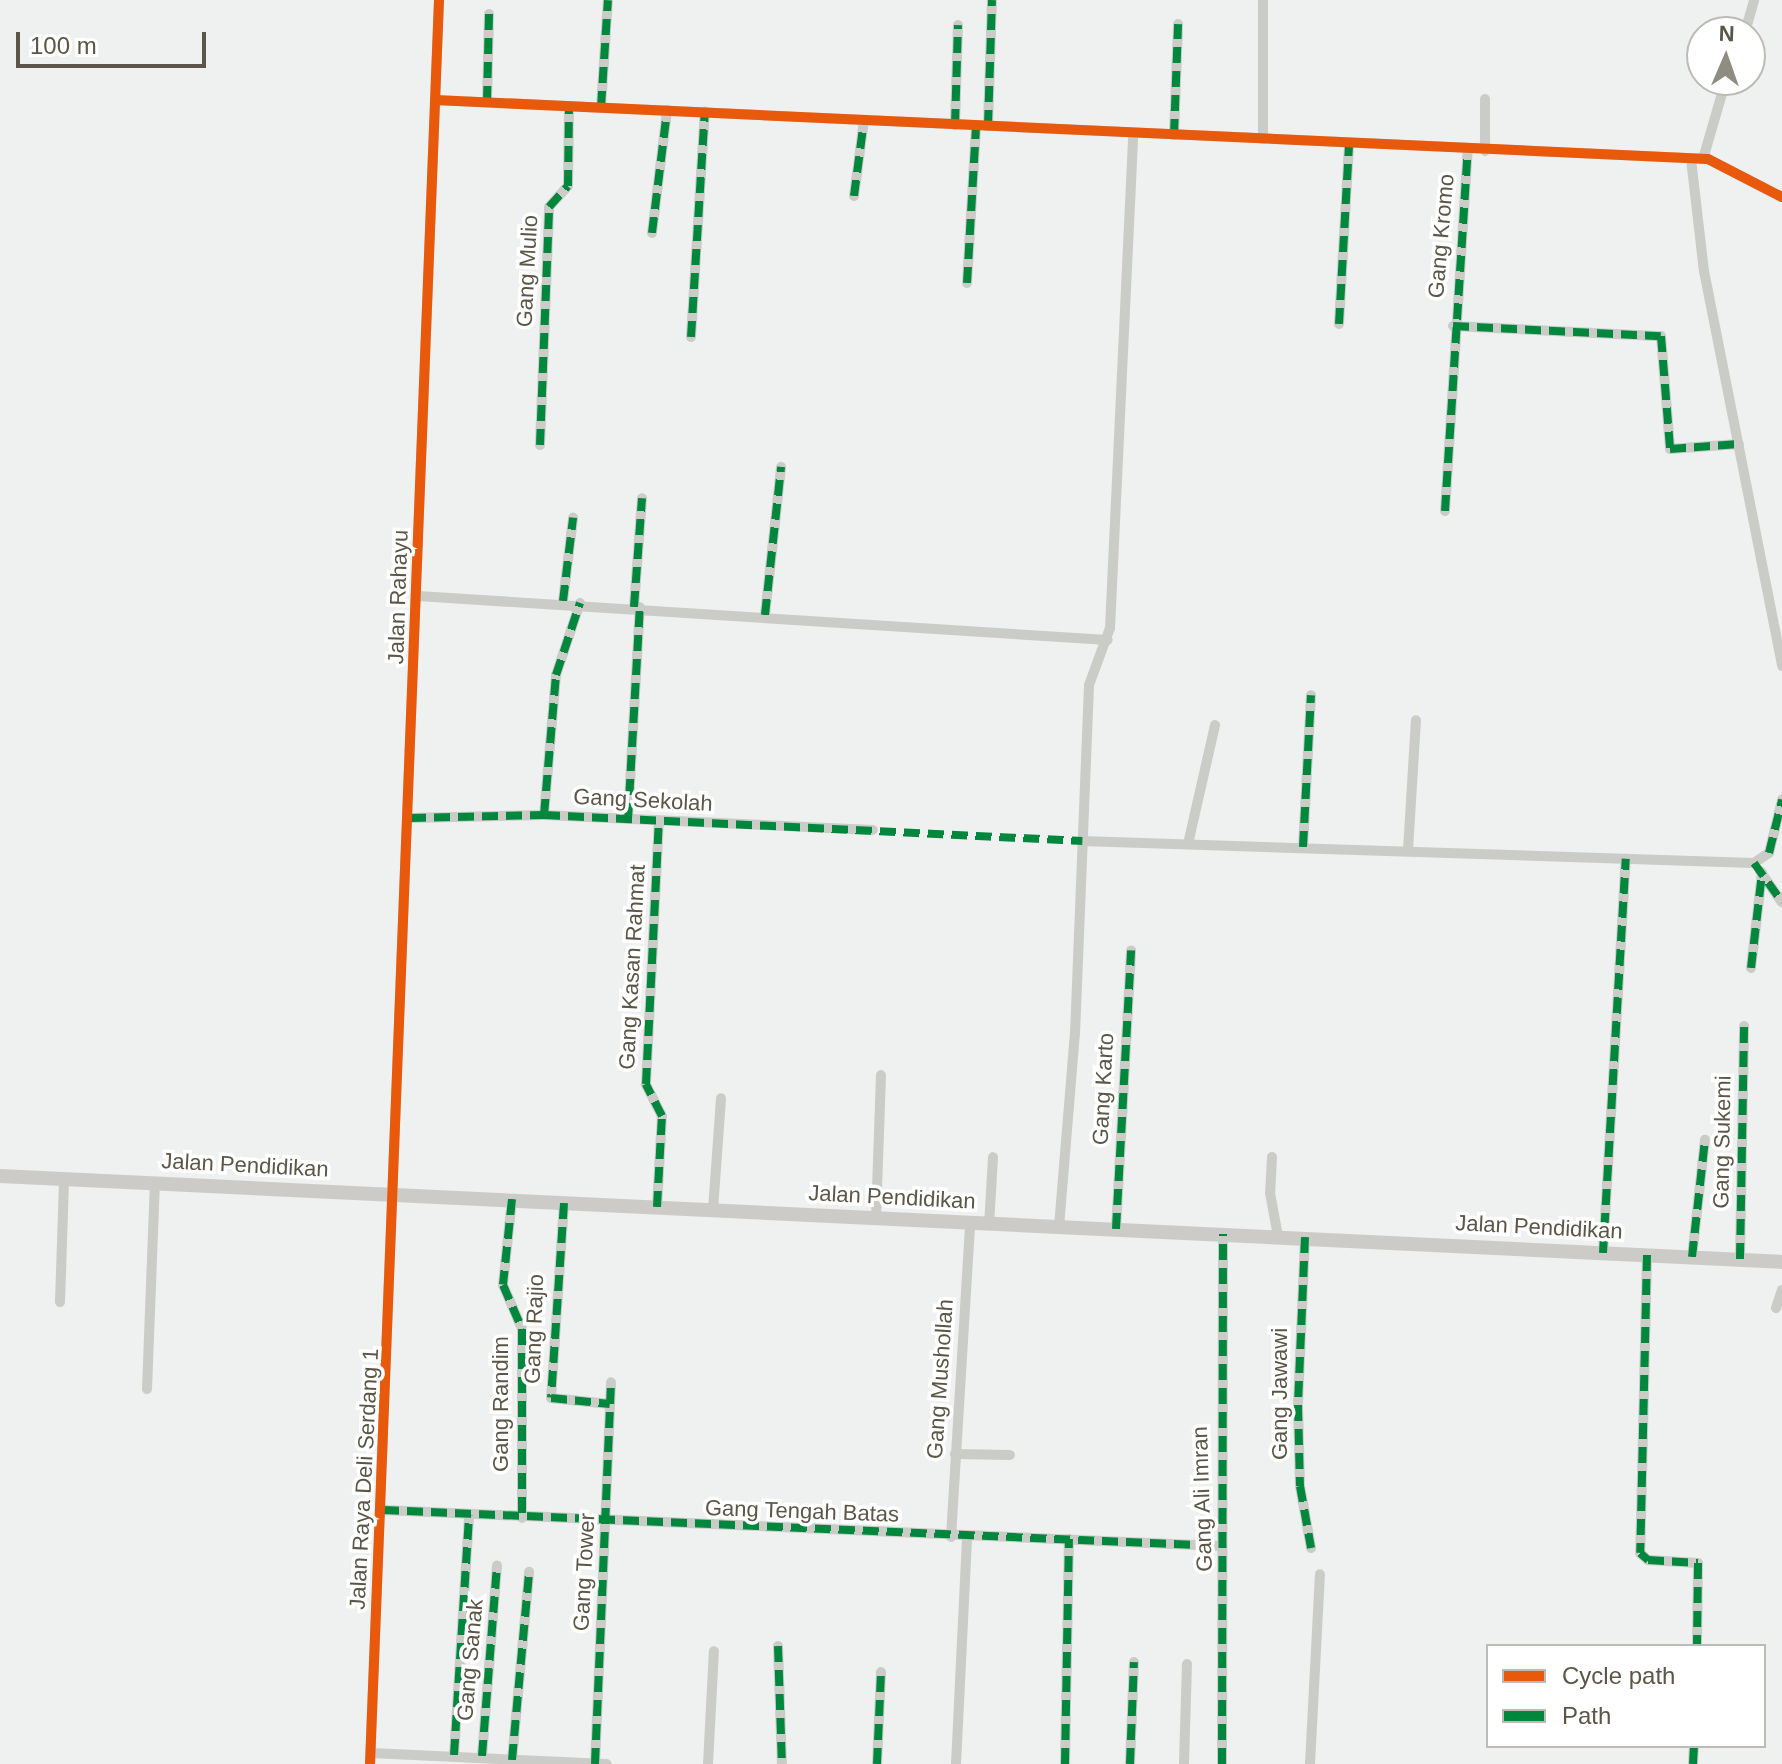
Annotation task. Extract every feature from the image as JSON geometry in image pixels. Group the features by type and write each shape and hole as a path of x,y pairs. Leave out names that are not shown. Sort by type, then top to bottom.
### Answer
{"main road":[{"name":"Jalan Pendidikan","path":"0,1176 1782,1262"}],"street":[{"name":"Jalan Rahayu","path":"395,1195 439,0"},
{"path":"601,107 608,0"},
{"path":"967,283 992,0"},
{"path":"1263,0 1263,139"},
{"path":"487,102 489,14"},
{"path":"1174,135 1178,24"},
{"path":"955,125 958,25"},
{"path":"1720,96 1697,159 1701,259 1782,666"},
{"path":"1485,99 1485,151"},
{"path":"435,100 1697,159 1782,197"},
{"name":"Gang Mulio","path":"540,445 549,207 568,186 569,106"},
{"path":"652,233 667,110"},
{"path":"691,337 705,111"},
{"path":"854,196 864,120"},
{"path":"1059,1227 1075,1034 1089,685 1108,640 1133,133"},
{"path":"1339,324 1349,144"},
{"name":"Gang Kromo","path":"1445,511 1453,326 1468,150"},
{"path":"1453,326 1662,336 1670,449 1739,444"},
{"path":"765,615 781,467"},
{"path":"628,819 642,498"},
{"path":"563,601 573,518"},
{"path":"418,596 563,601 1108,640"},
{"path":"544,815 556,675 580,603"},
{"path":"1303,847 1311,695"},
{"path":"1408,850 1416,720"},
{"path":"1188,844 1215,725"},
{"path":"1751,968 1761,859 1782,800"},
{"name":"Gang Sekolah","path":"410,818 544,815 873,830"},
{"name":"Gang Kasan Rahmat","path":"657,1207 662,1116 646,1084 659,821"},
{"path":"1082,841 1626,859 1761,859"},
{"path":"1603,1253 1626,859"},
{"path":"1762,873 1782,902"},
{"name":"Gang Karto","path":"1116,1229 1131,950"},
{"name":"Gang Sukemi","path":"1740,1259 1744,1026"},
{"path":"876,1218 881,1075"},
{"path":"713,1210 721,1098"},
{"path":"1692,1257 1705,1140"},
{"path":"989,1225 993,1157"},
{"path":"1272,1157 1270,1193 1278,1236"},
{"path":"60,1302 64,1179"},
{"path":"147,1389 155,1183"},
{"name":"Jalan Raya Deli Serdang 1","path":"370,1758 395,1195"},
{"name":"Gang Randim","path":"512,1199 503,1285 522,1329 522,1518"},
{"name":"Gang Rajio","path":"564,1203 551,1398 610,1404"},
{"name":"Gang Mushollah","path":"951,1537 970,1223"},
{"name":"Gang Ali Imran","path":"1222,1764 1225,1564 1220,1546 1223,1234"},
{"name":"Gang Jawawi","path":"1305,1237 1298,1405 1303,1519 1311,1548"},
{"path":"1647,1255 1640,1553 1648,1560 1698,1563 1697,1644"},
{"path":"1776,1308 1782,1290"},
{"name":"Gang Tower","path":"595,1764 608,1522 611,1382"},
{"path":"955,1454 1010,1455"},
{"name":"Gang Tengah Batas","path":"383,1510 967,1538 1220,1546"},
{"path":"454,1755 469,1515"},
{"path":"956,1764 967,1538"},
{"path":"1065,1764 1069,1539"},
{"name":"Gang Sanak","path":"482,1756 497,1566"},
{"path":"512,1760 529,1572"},
{"path":"1310,1764 1320,1574"},
{"path":"778,1646 782,1764"},
{"path":"708,1764 714,1651"},
{"path":"1130,1764 1134,1662"},
{"path":"1184,1764 1187,1664"},
{"path":"877,1764 881,1672"},
{"path":"370,1758 454,1755 607,1764"}],"marked path":[{"path":"601,107 608,0"},
{"path":"988,126 992,0"},
{"path":"487,102 489,14"},
{"path":"1174,135 1178,24"},
{"path":"955,125 958,25"},
{"path":"540,445 549,207 568,186 569,106"},
{"path":"652,233 667,110"},
{"path":"691,337 705,111"},
{"path":"854,196 864,120"},
{"path":"967,283 976,126"},
{"path":"1339,324 1349,144"},
{"path":"1445,511 1468,150"},
{"path":"1453,326 1661,336 1670,449 1739,444"},
{"path":"765,615 781,467"},
{"path":"634,607 642,498"},
{"path":"563,601 573,518"},
{"path":"544,815 556,675 580,603"},
{"path":"628,819 640,607"},
{"path":"1303,847 1311,695"},
{"path":"1769,853 1782,800"},
{"path":"410,818 544,815 1082,841"},
{"path":"657,1207 662,1116 646,1084 659,821"},
{"path":"1603,1253 1626,859"},
{"path":"1754,863 1782,902"},
{"path":"1751,968 1762,873"},
{"path":"1116,1229 1131,950"},
{"path":"1740,1259 1744,1026"},
{"path":"1692,1257 1705,1140"},
{"path":"512,1199 503,1285 522,1329 522,1518"},
{"path":"564,1203 551,1398 610,1404"},
{"path":"1222,1764 1223,1234"},
{"path":"1305,1237 1298,1405 1300,1486 1311,1548"},
{"path":"1647,1255 1640,1553 1648,1560 1698,1563 1697,1644"},
{"path":"595,1764 611,1382"},
{"path":"383,1510 1220,1546"},
{"path":"454,1755 469,1515"},
{"path":"1065,1764 1069,1539"},
{"path":"482,1756 497,1566"},
{"path":"512,1760 529,1572"},
{"path":"778,1646 782,1764"},
{"path":"1130,1764 1134,1662"},
{"path":"877,1764 881,1672"},
{"path":"1693,1764 1694,1748"}],"cycle path":[{"path":"370,1764 439,0"},
{"path":"435,100 1708,159 1782,197"}]}
